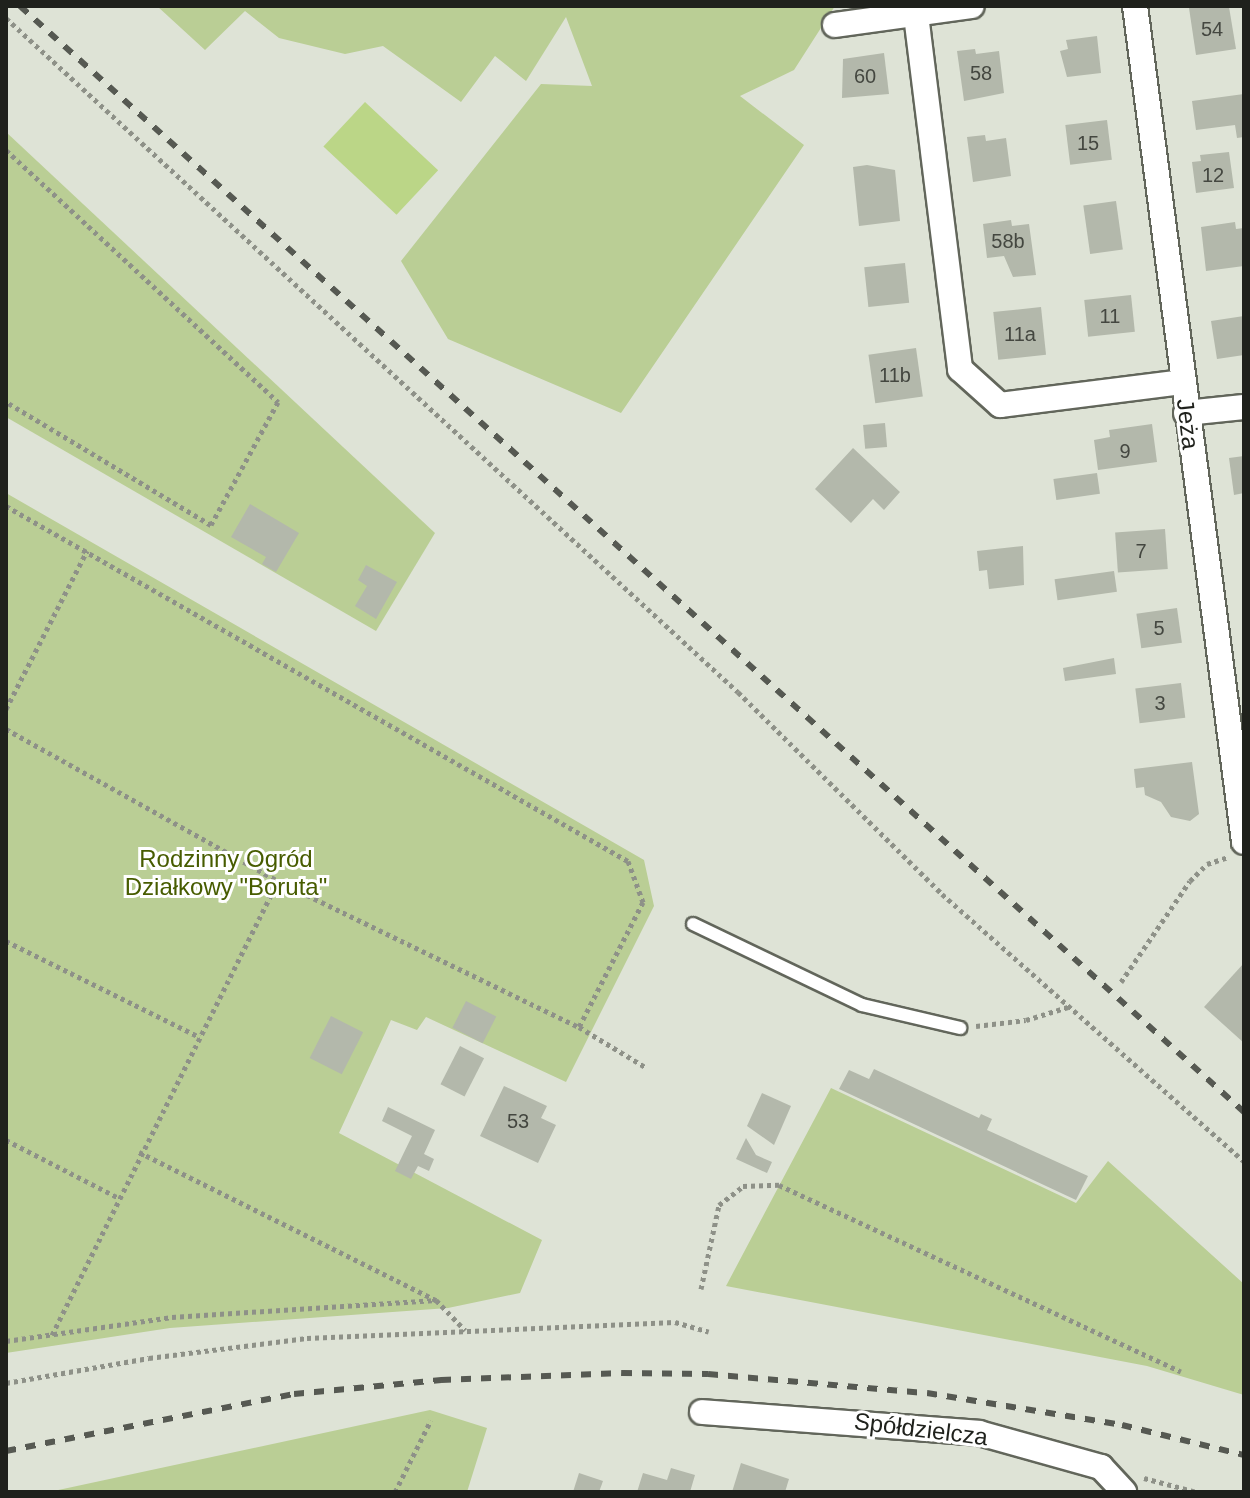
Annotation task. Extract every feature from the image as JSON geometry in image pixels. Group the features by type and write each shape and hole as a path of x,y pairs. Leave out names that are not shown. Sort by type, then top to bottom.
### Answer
{"street":[{"path":"835,25 972,6"},
{"name":"Jeża","path":"1135,6 1238,849"},
{"path":"916,15 960,369 1000,405 1182,382"},
{"path":"1186,413 1244,407"},
{"name":"Spółdzielcza","path":"702,1412 979,1433 1101,1467 1124,1492"}],"lane":[{"path":"693,924 862,1005 960,1028"}],"path":[{"path":"6,18 738,692 942,894 1244,1161"},
{"path":"6,150 278,402 211,525 6,402"},
{"path":"6,506 628,861 643,902 579,1027"},
{"path":"6,709 87,551"},
{"path":"6,729 278,881 579,1027 647,1068"},
{"path":"1121,982 1190,881 1207,864 1238,849"},
{"path":"52,1335 139,1152 278,881"},
{"path":"6,941 199,1037"},
{"path":"960,1028 1026,1020 1069,1007"},
{"path":"6,1140 117,1197"},
{"path":"139,1152 436,1300 465,1331"},
{"path":"701,1289 719,1205 743,1186 779,1185 1181,1372"},
{"path":"6,1341 172,1317 436,1300"},
{"path":"6,1383 259,1343 675,1322 709,1332"},
{"path":"395,1492 431,1420"}],"green space":[{"path":"157,6 835,6 794,70 740,96 804,145 621,413 448,339 401,261 541,84 592,86 566,17 526,81 495,56 461,102 383,46 345,54 279,38 245,11 205,50"},
{"path":"6,132 435,533 376,631 6,417"},
{"name":"Rodzinny Ogród Działkowy \"Boruta\"","path":"6,493 644,860 654,906 566,1082 426,1017 417,1030 391,1020 339,1133 542,1240 520,1293 448,1308 170,1328 6,1353"},
{"path":"831,1088 1076,1203 1108,1161 1244,1284 1244,1395 1147,1366 726,1286"},
{"path":"430,1410 487,1428 467,1492 49,1492"}],"shaded area":[{"path":"365,102 438,170 397,215 323,147"}],"building":[{"path":"1229,7 1236,49 1196,55 1189,8"},
{"path":"1097,36 1101,73 1067,77 1060,51 1068,49 1066,40"},
{"path":"975,49 976,54 999,51 1004,93 964,101 957,51"},
{"path":"884,53 889,94 842,98 843,59"},
{"path":"1244,94 1244,137 1237,138 1235,125 1196,130 1192,101"},
{"path":"1107,120 1112,160 1070,165 1065,125"},
{"path":"985,135 986,141 1006,138 1011,176 973,182 967,137"},
{"path":"1229,152 1234,188 1196,193 1192,162 1201,161 1200,155"},
{"path":"867,165 895,170 900,221 859,226 853,167"},
{"path":"1116,201 1123,250 1090,254 1083,206"},
{"path":"1011,220 1012,226 1029,224 1036,275 1013,277 1004,256 987,258 983,224"},
{"path":"1235,222 1236,229 1244,228 1244,266 1206,271 1201,227"},
{"path":"905,263 909,303 868,307 864,267"},
{"path":"1131,295 1135,332 1088,337 1084,300"},
{"path":"1041,307 1046,355 998,360 993,312"},
{"path":"1244,316 1244,355 1217,359 1211,321"},
{"path":"916,348 923,397 875,403 868,355"},
{"path":"885,423 887,447 865,449 863,425"},
{"path":"1152,424 1157,462 1098,470 1094,440 1110,437 1109,430"},
{"path":"853,448 900,492 884,510 873,499 851,523 815,489"},
{"path":"1244,456 1244,493 1234,495 1229,458"},
{"path":"1097,473 1100,494 1056,500 1053,479"},
{"path":"250,504 299,533 276,572 262,564 266,557 231,537"},
{"path":"1165,529 1168,569 1118,572 1115,532"},
{"path":"1023,546 1024,585 989,589 987,570 979,571 977,551"},
{"path":"366,565 397,582 376,619 355,606 367,586 358,580"},
{"path":"1114,571 1117,592 1058,600 1055,579"},
{"path":"1177,608 1182,643 1141,648 1136,614"},
{"path":"1114,658 1116,674 1065,681 1063,668"},
{"path":"1181,683 1185,718 1140,723 1135,689"},
{"path":"1192,762 1199,814 1190,821 1171,817 1161,802 1145,795 1144,787 1136,788 1134,769"},
{"path":"1244,963 1244,1043 1204,1007"},
{"path":"466,1001 496,1016 483,1043 452,1028"},
{"path":"331,1016 363,1032 342,1074 310,1058"},
{"path":"460,1046 484,1058 465,1097 440,1084"},
{"path":"874,1069 979,1118 981,1114 992,1119 987,1130 1088,1176 1076,1200 839,1089 849,1070 869,1079"},
{"path":"504,1086 547,1106 541,1118 556,1125 538,1163 480,1136"},
{"path":"762,1093 791,1106 774,1145 747,1126"},
{"path":"388,1107 435,1130 424,1154 434,1159 429,1171 418,1166 411,1179 395,1171 412,1136 382,1121"},
{"path":"746,1138 756,1155 772,1162 767,1173 736,1159"},
{"path":"741,1463 789,1479 785,1492 732,1492"},
{"path":"671,1468 695,1475 690,1492 637,1492 643,1473 667,1480"},
{"path":"579,1473 603,1481 599,1492 573,1492"}],"railway":[{"path":"20,6 1244,1112"},
{"path":"6,1451 294,1394 441,1380 622,1373 708,1374 927,1393 1122,1425 1244,1455"}]}
